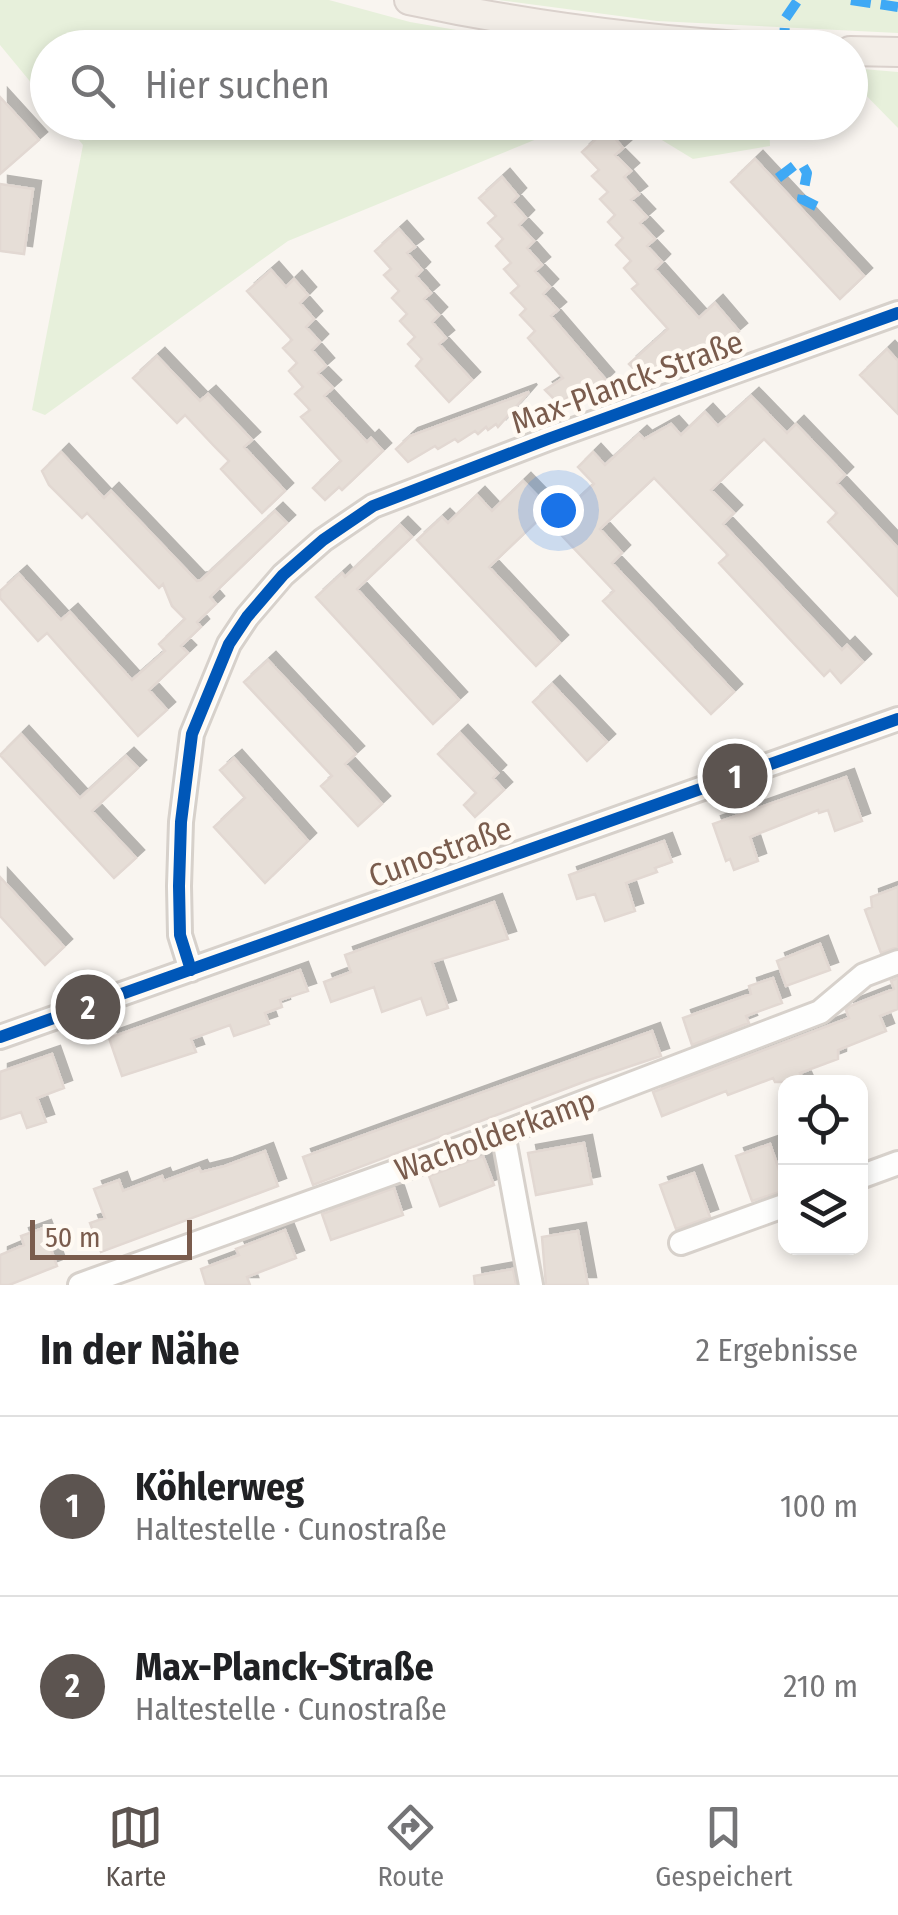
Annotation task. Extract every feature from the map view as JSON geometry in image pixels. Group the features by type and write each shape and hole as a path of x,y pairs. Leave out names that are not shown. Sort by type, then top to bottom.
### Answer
{"main road":[{"path":"419,1 579,30"},
{"path":"868,51 898,52"}],"street":[{"name":"Max-Planck-Straße","path":"190,970 180,936 179,886 181,822 192,734 229,644 283,575 322,540 373,506 898,313"},
{"name":"Cunostraße","path":"0,1037 898,719"},
{"name":"Wacholderkamp","path":"80,1285 503,1133 820,1012 864,975 898,962"},
{"path":"503,1133 531,1285"},
{"path":"868,1174 898,1163"},
{"path":"681,1243 778,1207"}],"green space":[{"path":"0,0 329,0 456,30 30,30 30,81 0,45"},
{"path":"498,0 898,0 898,33 657,21"},
{"path":"868,69 898,72 898,128 868,97"},
{"path":"79,140 535,140 288,241 45,415 32,410 83,145"},
{"path":"662,140 770,140 770,146 693,159"}],"building":[{"path":"0,97 30,130 30,140 39,140 0,174"},
{"path":"595,140 616,140 623,148 615,155 631,171 624,177 639,194 631,200 647,217 640,223 655,239 647,246 662,262 655,269 699,318 715,303 739,331 724,344 704,352 701,349 694,356 691,352 664,367 651,367 641,376 629,364 668,329 632,289 638,284 624,268 631,261 616,245 623,238 608,222 615,215 600,199 608,192 592,176 599,170 582,152"},
{"path":"755,159 864,276 840,299 731,182"},
{"path":"502,177 518,196 512,202 526,218 519,225 534,241 527,248 542,265 535,271 550,287 543,294 558,310 551,316 606,380 591,394 588,391 581,398 578,394 560,405 545,390 563,378 528,338 535,331 520,315 526,309 511,293 519,286 504,269 511,263 496,246 503,239 488,223 496,216 479,198"},
{"path":"0,184 33,189 24,254 0,251"},
{"path":"399,229 415,247 407,253 422,270 416,276 431,293 424,299 439,315 432,322 446,338 439,344 472,380 449,402 416,366 422,359 408,344 415,337 400,321 407,314 392,298 399,291 384,275 391,269 375,251"},
{"path":"271,270 286,287 294,279 308,295 300,303 314,319 306,327 320,342 312,350 326,366 318,373 333,388 324,396 367,442 371,438 383,451 342,490 339,487 325,500 313,488 341,461 301,417 310,410 295,394 303,387 289,371 297,363 283,348 292,340 247,291"},
{"path":"887,349 898,361 898,414 860,375"},
{"path":"157,356 200,401 208,394 252,440 244,447 285,491 262,513 221,469 229,461 185,415 177,423 133,378"},
{"path":"529,392 498,427 486,427 478,434 475,431 438,449 435,446 408,462 396,449 410,436"},
{"path":"751,396 787,433 796,424 845,475 837,483 898,548 898,596 828,522 837,513 764,439 711,490 734,513 723,524 842,650 847,645 863,662 841,683 830,670 824,676 719,563 728,555 654,478 600,529 622,553 612,563 734,692 711,714 603,601 614,591 551,524 594,484 578,467 593,452 605,465 639,434 644,439 671,424 681,435 705,412 718,426"},
{"path":"61,452 104,498 111,491 197,581 275,511 287,523 210,597 216,604 197,622 201,627 181,646 188,653 149,690 167,710 138,736 47,633 38,641 0,598 0,591 19,574 61,620 70,612 132,680 165,651 159,644 185,619 172,606 163,584 159,588 87,513 82,518 49,485 42,471"},
{"path":"523,481 550,509 489,567 560,643 536,666 417,540 442,517 448,523 477,495 492,511"},
{"path":"400,525 412,537 357,589 459,700 433,724 316,597 342,573 345,577"},
{"path":"268,660 356,754 345,764 382,804 358,826 321,786 332,776 244,682"},
{"path":"552,684 607,742 587,761 533,702"},
{"path":"460,733 498,773 493,778 504,790 475,817 464,805 476,793 438,754"},
{"path":"21,734 80,798 126,756 138,768 92,811 136,858 114,878 0,755"},
{"path":"234,758 308,841 265,883 214,827 245,798 220,770"},
{"path":"846,777 862,821 835,831 828,810 818,810 750,837 758,861 734,870 730,859 726,861 713,824"},
{"path":"664,841 672,862 626,883 635,911 605,921 595,894 577,899 569,875"},
{"path":"0,877 64,947 45,965 0,916"},
{"path":"898,887 898,947 881,953 865,910 872,907 871,897"},
{"path":"494,902 508,939 432,962 448,1008 427,1015 421,998 382,1012 374,987 331,1002 324,982 351,972 345,955"},
{"path":"820,944 830,970 786,986 777,961"},
{"path":"300,970 308,991 280,1000 282,1007 265,1013 269,1024 234,1036 230,1025 191,1039 196,1052 122,1076 109,1038"},
{"path":"773,978 782,1003 746,1016 749,1023 692,1045 683,1018 751,994 749,986"},
{"path":"898,978 898,1009 880,1016 886,1031 838,1050 838,1059 801,1075 778,1075 778,1082 773,1078 728,1095 726,1091 662,1116 653,1092 849,1018 846,1010 850,1006 894,989 891,981"},
{"path":"652,1031 661,1056 313,1185 303,1157"},
{"path":"52,1054 64,1088 37,1098 46,1122 27,1128 21,1112 0,1119 0,1072"},
{"path":"584,1143 592,1184 536,1195 528,1153"},
{"path":"770,1144 778,1167 778,1193 752,1201 736,1156"},
{"path":"265,1151 278,1186 101,1252 90,1223 105,1218 94,1189 119,1180 123,1191 162,1176 164,1181"},
{"path":"483,1156 494,1185 440,1206 429,1176"},
{"path":"694,1173 710,1217 676,1229 660,1185"},
{"path":"394,1188 403,1215 331,1240 322,1214"},
{"path":"43,1228 57,1266 0,1285 0,1255 24,1245 21,1236"},
{"path":"285,1230 296,1258 247,1277 250,1285 206,1285 201,1269 239,1255 236,1249"},
{"path":"578,1231 588,1285 546,1285 542,1237"},
{"path":"513,1269 516,1285 475,1285 474,1276"}],"marked path":[{"path":"785,30 785,19 798,0"},
{"path":"851,0 898,7"},
{"path":"778,178 795,165 803,166 807,173 802,199 820,208"}],"cycle path":[{"path":"191,970 180,935 179,886 181,822 192,734 229,644 283,575 323,540 373,506 898,313"},
{"path":"0,1037 898,719"}],"place":[{"name":"Köhlerweg","path":"735,776"},
{"name":"Max-Planck-Straße","path":"88,1007"}]}
